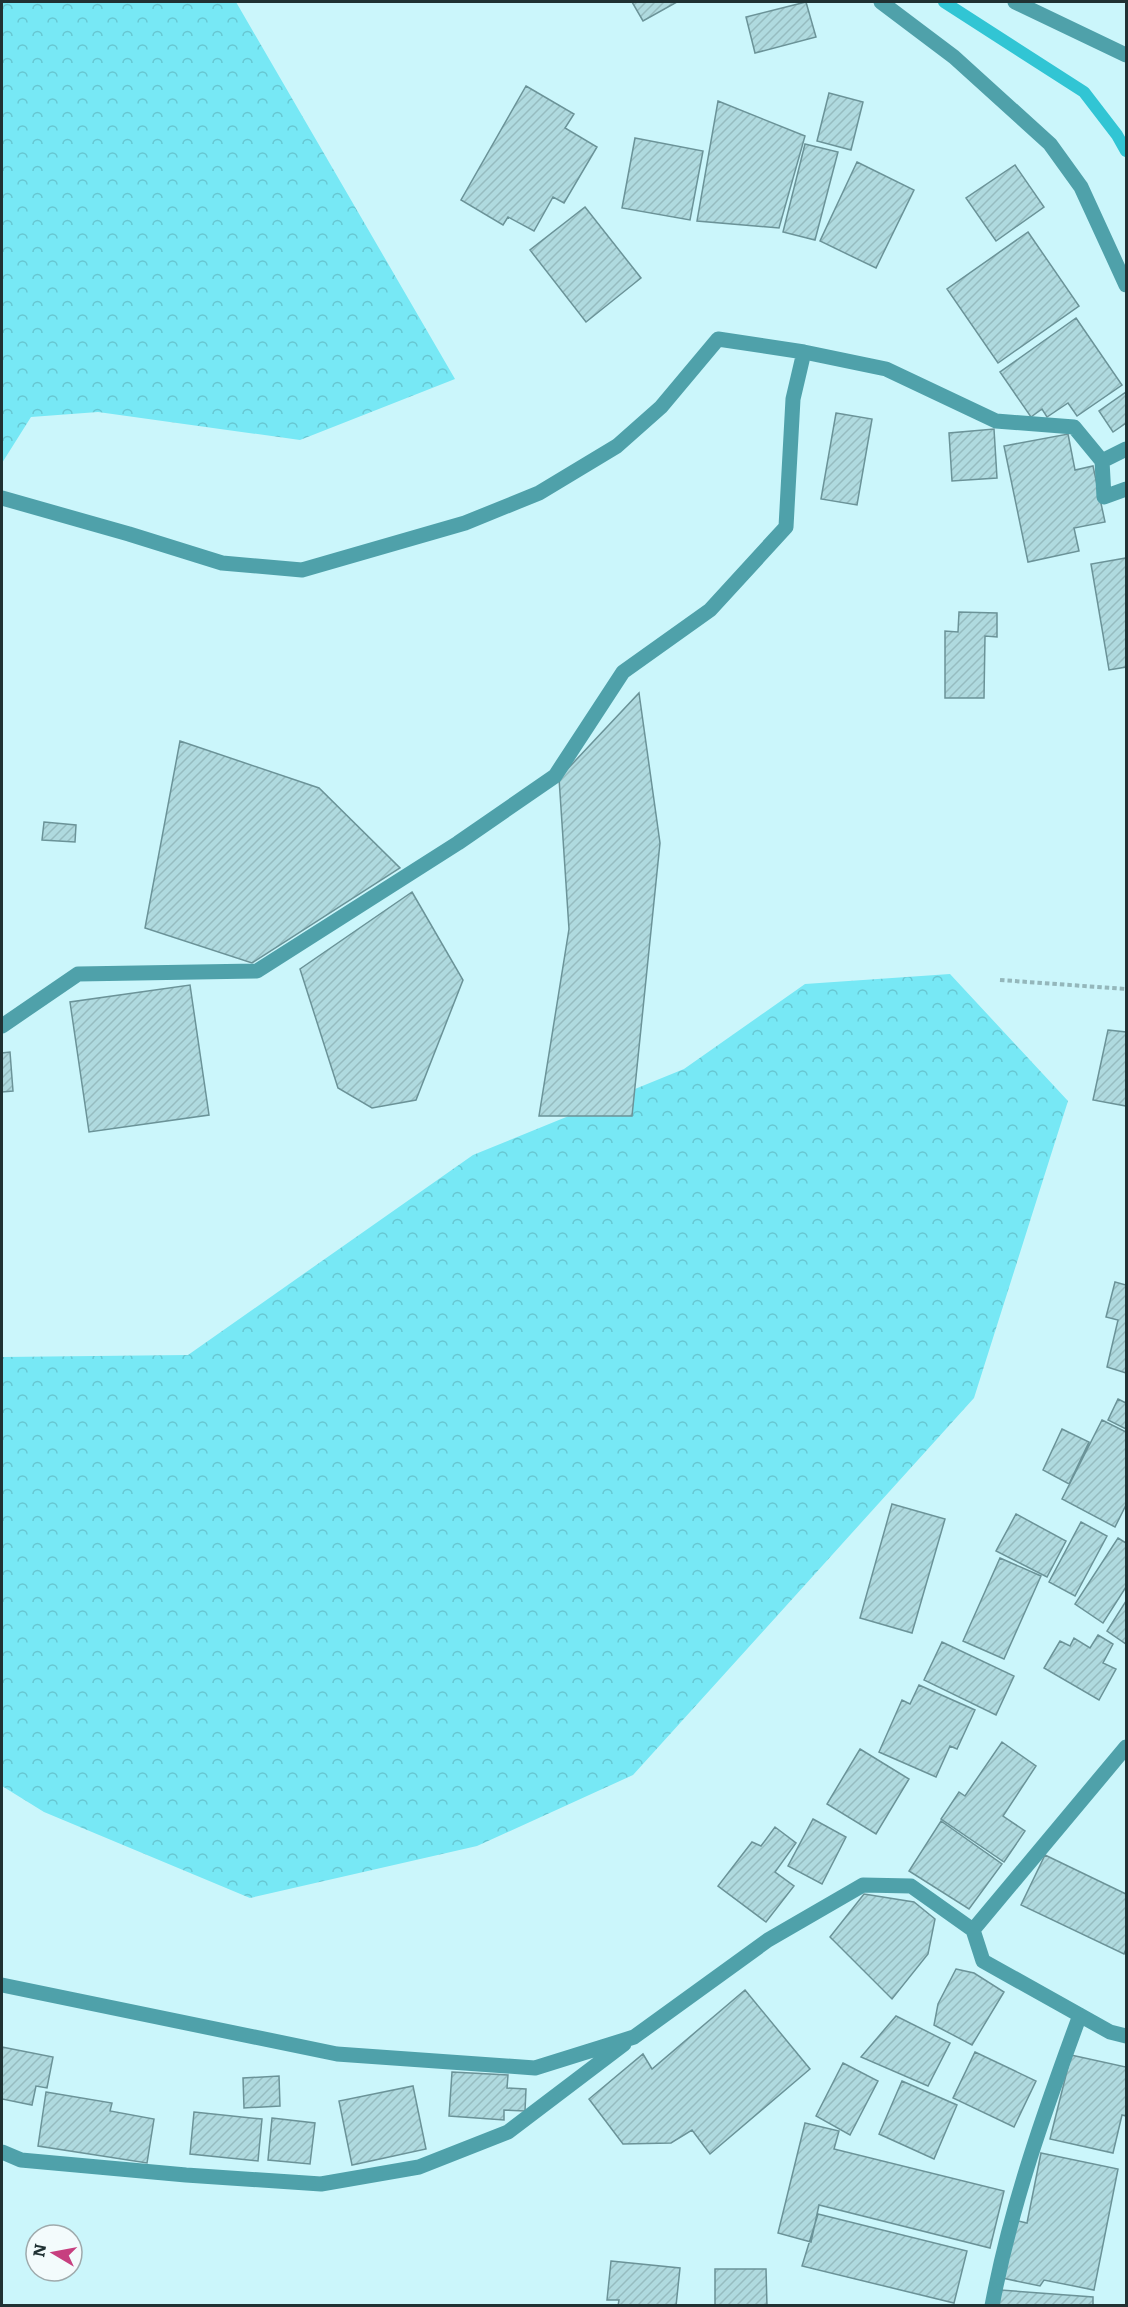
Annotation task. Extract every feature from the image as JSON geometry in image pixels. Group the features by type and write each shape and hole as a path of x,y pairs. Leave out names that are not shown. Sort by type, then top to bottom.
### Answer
{"street":[{"path":"881,2 954,57 1050,144 1081,187 1126,285"},
{"path":"1015,2 1126,56"},
{"path":"2,498 222,563 302,570 465,523 539,493 616,446 661,407 718,339 804,352 886,369 996,421 1074,427 1102,461 1104,497 1126,489"},
{"path":"2,1026 78,974 257,971 458,843 555,776 623,672 710,610 786,527 794,399 804,352"},
{"path":"1102,461 1126,449"},
{"path":"974,1930 1126,1747"},
{"path":"2,2152 21,2160 321,2184 419,2167 508,2132 768,1940 862,1885 911,1886 974,1930 983,1961 1110,2032 1126,2036"},
{"path":"2,1985 337,2054 535,2068 634,2037"},
{"path":"992,2306 1002,2252 1035,2138 1080,2015"}],"path":[{"path":"1000,980 1126,988"}],"green space":[{"path":"2,2 236,2 455,379 300,440 98,412 31,417 2,463"},
{"path":"950,974 1068,1101 974,1398 633,1775 477,1846 250,1898 44,1812 2,1786 2,1357 188,1355 473,1155 684,1069 805,984"}],"building":[{"path":"632,2 677,2 643,21"},
{"path":"806,2 816,37 755,53 746,17"},
{"path":"526,86 574,114 565,128 597,147 564,203 553,197 534,231 508,217 503,225 461,200"},
{"path":"829,93 863,102 851,150 817,141"},
{"path":"718,101 805,136 779,228 697,221"},
{"path":"635,138 703,151 690,220 622,208"},
{"path":"805,144 838,152 815,240 783,232"},
{"path":"857,162 914,190 876,268 820,241"},
{"path":"1015,165 1044,207 996,241 966,198"},
{"path":"585,207 641,278 586,322 530,250"},
{"path":"1028,232 1079,306 998,363 947,289"},
{"path":"1076,318 1122,385 1077,416 1068,403 1047,417 1042,409 1031,417 1000,372"},
{"path":"1126,392 1126,423 1113,432 1099,411"},
{"path":"836,413 872,419 857,505 821,499"},
{"path":"994,429 997,478 952,481 949,433"},
{"path":"1068,434 1075,470 1093,466 1105,522 1074,528 1079,551 1028,562 1004,446"},
{"path":"1126,558 1126,667 1109,670 1091,564"},
{"path":"959,612 997,613 997,637 985,636 984,698 945,698 945,631 958,632"},
{"path":"639,693 660,843 632,1116 539,1116 569,929 559,778"},
{"path":"180,741 319,788 400,868 252,963 145,928"},
{"path":"44,822 76,825 75,842 42,840"},
{"path":"412,892 463,980 416,1100 372,1108 338,1088 300,969"},
{"path":"190,985 209,1115 89,1132 70,1002"},
{"path":"1108,1030 1126,1032 1126,1106 1093,1100"},
{"path":"10,1052 13,1091 2,1092 2,1053"},
{"path":"1115,1282 1126,1285 1126,1373 1107,1367 1118,1320 1106,1317"},
{"path":"1118,1399 1126,1403 1126,1429 1108,1420"},
{"path":"1102,1420 1126,1432 1126,1505 1115,1527 1062,1499"},
{"path":"1062,1429 1089,1442 1069,1484 1043,1470"},
{"path":"892,1504 945,1519 912,1633 860,1618"},
{"path":"1016,1514 1066,1541 1047,1577 996,1551"},
{"path":"1081,1522 1107,1536 1075,1596 1049,1582"},
{"path":"1118,1538 1126,1543 1126,1587 1103,1623 1075,1604"},
{"path":"1000,1558 1041,1576 1004,1659 963,1641"},
{"path":"1126,1601 1126,1644 1107,1631"},
{"path":"1098,1635 1113,1644 1103,1663 1116,1669 1099,1700 1044,1668 1060,1641 1070,1646 1074,1638 1090,1648"},
{"path":"942,1642 1014,1676 996,1715 924,1680"},
{"path":"919,1685 975,1710 957,1749 950,1746 936,1777 879,1752 902,1700 910,1704"},
{"path":"1002,1742 1036,1766 1003,1816 1025,1831 1004,1862 941,1819 959,1792 965,1796"},
{"path":"860,1749 909,1779 876,1834 827,1804"},
{"path":"813,1819 846,1837 822,1884 788,1866"},
{"path":"941,1821 1002,1864 969,1909 909,1871"},
{"path":"775,1827 796,1843 775,1872 794,1886 766,1922 718,1886 752,1842 761,1846"},
{"path":"1045,1855 1126,1894 1126,1949 1124,1954 1021,1905"},
{"path":"864,1894 914,1902 935,1919 928,1954 892,1999 830,1937"},
{"path":"956,1969 974,1973 1004,1992 972,2045 934,2025 938,2004"},
{"path":"745,1990 810,2069 710,2154 692,2130 671,2143 623,2144 589,2099 643,2054 652,2069"},
{"path":"896,2016 950,2043 928,2086 861,2057"},
{"path":"2,2047 53,2057 47,2088 36,2086 32,2105 2,2099"},
{"path":"975,2052 1036,2081 1014,2127 953,2098"},
{"path":"1071,2055 1126,2067 1126,2116 1122,2115 1113,2153 1050,2139"},
{"path":"843,2063 878,2081 850,2135 816,2116"},
{"path":"452,2072 508,2075 507,2088 526,2089 525,2111 504,2110 504,2120 449,2116"},
{"path":"279,2076 280,2106 244,2108 243,2078"},
{"path":"902,2081 957,2105 934,2159 879,2134"},
{"path":"413,2086 426,2149 352,2165 339,2101"},
{"path":"46,2092 112,2103 110,2111 154,2119 147,2163 38,2146"},
{"path":"194,2112 262,2119 258,2161 190,2154"},
{"path":"272,2118 315,2123 310,2164 268,2160"},
{"path":"805,2123 839,2131 834,2149 1004,2191 990,2248 819,2205 811,2242 778,2233"},
{"path":"1041,2153 1118,2169 1094,2290 1044,2280 1040,2286 1002,2278 1014,2220 1027,2223"},
{"path":"818,2214 967,2251 954,2303 802,2266"},
{"path":"611,2261 680,2268 676,2306 618,2306 619,2300 607,2300"},
{"path":"715,2269 766,2269 767,2306 715,2306"},
{"path":"1000,2290 1093,2297 1093,2306 999,2306"}],"waterway":[{"path":"944,2 1084,92 1117,135 1126,151"}]}
